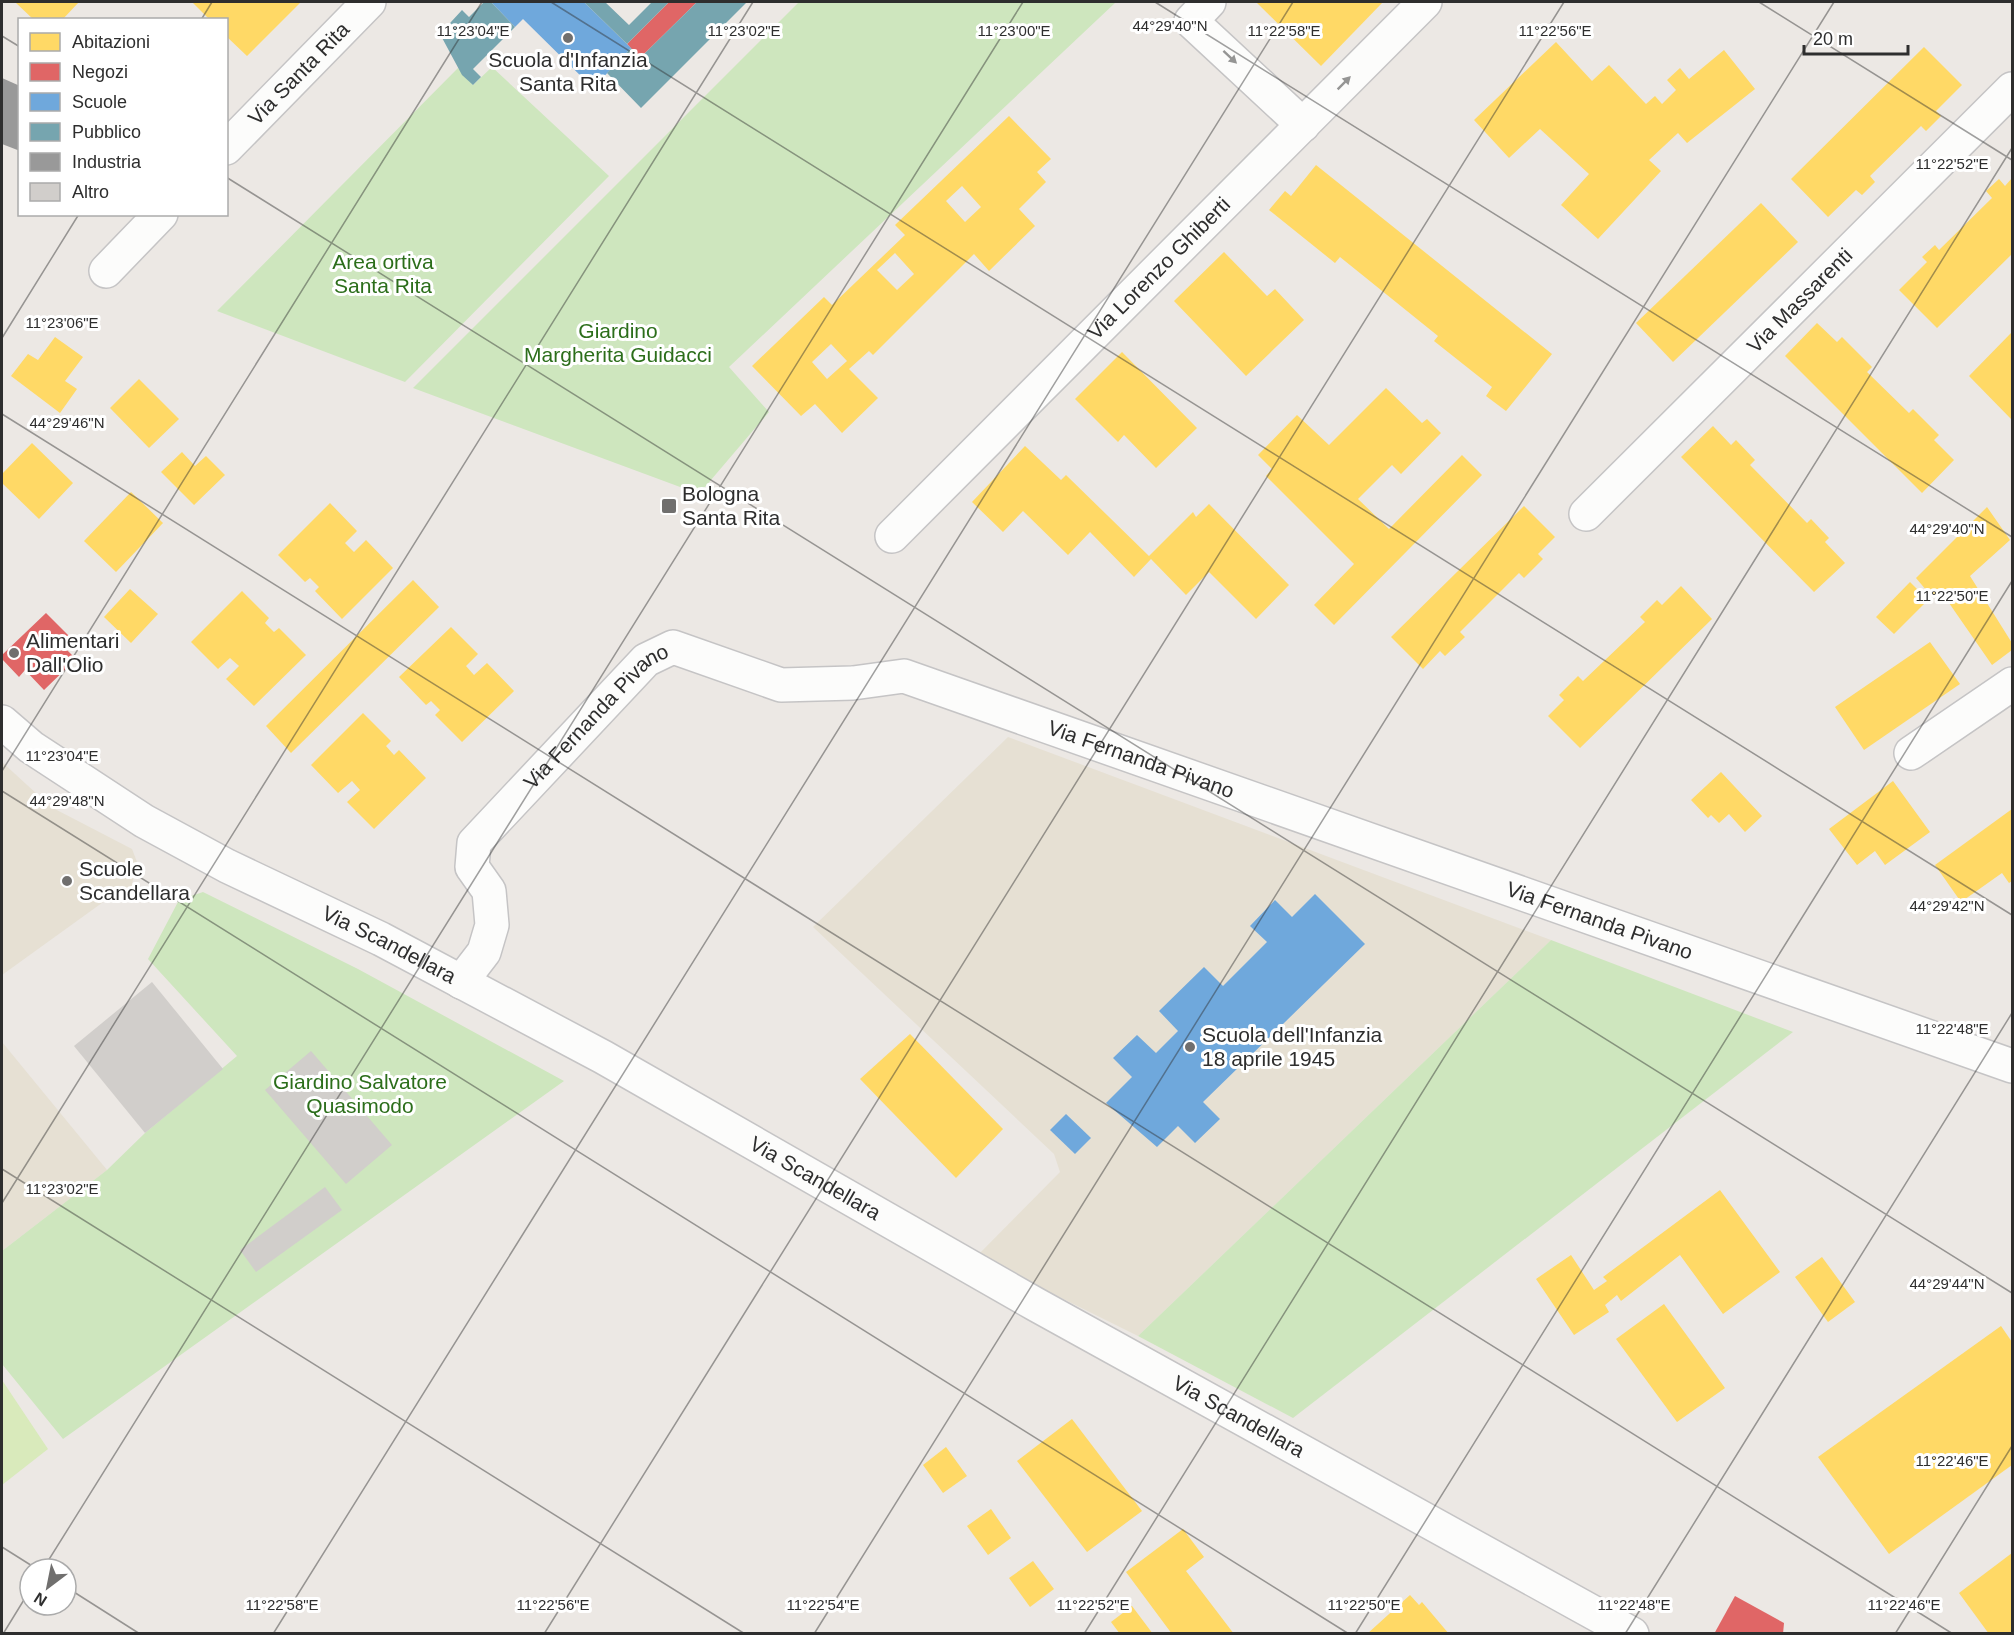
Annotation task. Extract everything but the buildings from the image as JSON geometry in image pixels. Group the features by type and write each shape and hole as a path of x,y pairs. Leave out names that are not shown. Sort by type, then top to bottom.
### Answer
{"street":[{"name":"Via Santa Rita","path":"228,146 369,2"},
{"path":"1209,2 1191,21 1303,125"},
{"name":"Via Lorenzo Ghiberti","path":"892,537 1425,2"},
{"name":"Via Massarenti","path":"1586,514 2013,89"},
{"path":"106,271 159,216"},
{"name":"Via Fernanda Pivano","path":"462,982 484,952 492,925 489,891 472,867 474,843 488,825 646,660 673,647 781,685 853,683 904,676 2013,1066"},
{"path":"1911,753 2013,684"},
{"name":"Via Scandellara","path":"2,722 30,747 144,821 227,866 381,939 603,1057 1035,1304 1632,1634"}],"shaded area":[{"name":"Scuola dell'Infanzia 18 aprile 1945","path":"1008,737 1551,940 1138,1336 977,1256 1060,1172 1054,1154 813,927"},
{"name":"Scuole Scandellara","path":"2,762 51,807 132,849 137,862 128,902 106,900 2,975"},
{"path":"2,1042 107,1170 2,1251"}],"green space":[{"name":"Giardino Margherita Guidacci","path":"799,2 1115,3 729,367 769,412 699,494 413,388"},
{"name":"Area ortiva Santa Rita","path":"492,67 609,176 405,382 217,311 458,68 473,85"},
{"name":"Giardino Salvatore Quasimodo","path":"203,892 358,969 564,1081 63,1439 2,1364 2,1251 107,1170 145,1133 237,1056 148,959 179,900"},
{"path":"1551,940 1793,1032 1293,1418 1138,1336"},
{"path":"2,1380 48,1449 2,1485"}],"place":[{"name":"Scuola d'Infanzia Santa Rita","path":"568,38"},
{"name":"Bologna Santa Rita","path":"669,506"},
{"name":"Alimentari Dall'Olio","path":"14,653"},
{"name":"Scuole Scandellara","path":"67,881"},
{"name":"Scuola dell'Infanzia 18 aprile 1945","path":"1190,1047"}]}
